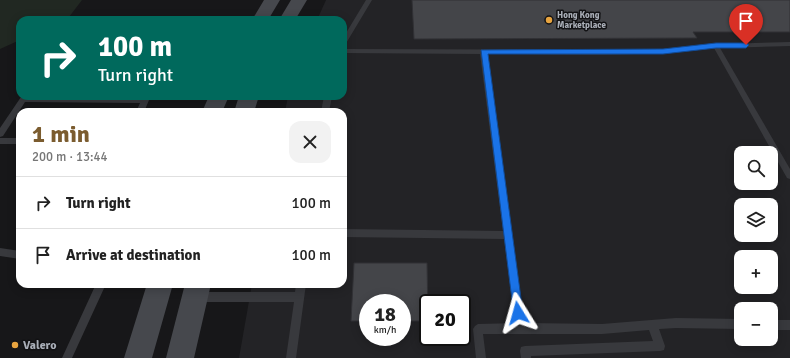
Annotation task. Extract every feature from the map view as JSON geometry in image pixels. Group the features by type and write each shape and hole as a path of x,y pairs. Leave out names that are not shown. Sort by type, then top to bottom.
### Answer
{"main road":[{"path":"262,16 272,0"},
{"path":"289,16 299,0"},
{"path":"138,358 159,288"},
{"path":"180,358 196,290"}],"lane":[{"path":"347,36 369,0"},
{"path":"347,51 663,52 716,46 790,44"},
{"path":"716,46 790,176"},
{"path":"484,52 520,328"},
{"path":"23,100 145,100"},
{"path":"0,134 16,110"},
{"path":"0,141 16,141"},
{"path":"347,233 507,235"},
{"path":"0,252 16,254"},
{"path":"67,358 99,288"},
{"path":"291,358 300,288"},
{"path":"196,290 299,297"},
{"path":"480,358 478,329 520,328 602,330 676,323 734,324"},
{"path":"778,324 790,325"},
{"path":"526,358 525,351 660,346 652,325"}],"shaded area":[{"path":"0,0 82,0 70,16 16,16 16,42 0,49"},
{"path":"326,0 790,0 790,358 239,358 251,288 347,288 347,108 286,108 287,100 347,100 347,16 319,16"}],"building":[{"path":"412,0 790,0 790,32 693,32 697,38 414,39"},
{"path":"354,263 427,263 428,294 419,294 419,321 411,321 411,294 359,294 359,321 351,321"}],"place":[{"name":"Hong Kong Marketplace","path":"549,20"},
{"name":"Valero","path":"15,345"}],"route":[{"path":"518,313 484,52 663,52 716,46 746,45"}]}
